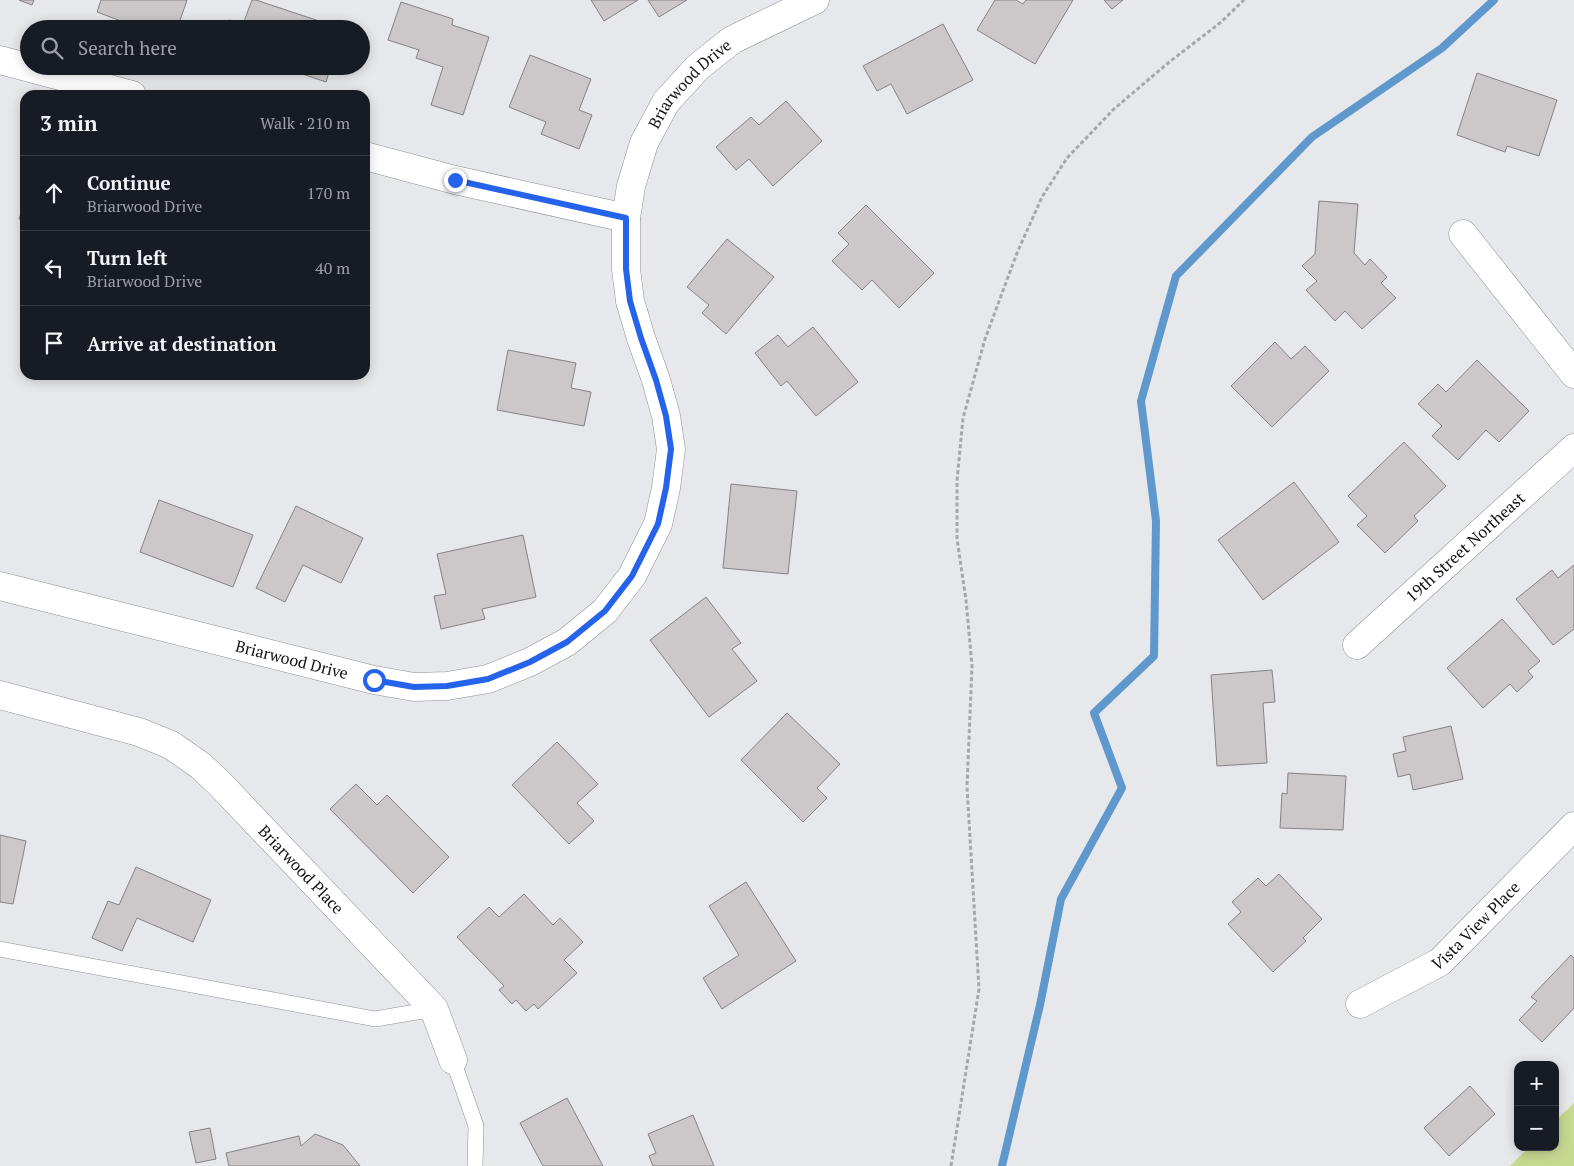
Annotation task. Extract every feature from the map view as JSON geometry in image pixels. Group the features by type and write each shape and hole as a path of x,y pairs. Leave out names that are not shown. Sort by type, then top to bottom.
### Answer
{"street":[{"name":"Briarwood Drive","path":"0,586 374,680 414,687 447,686 488,679 530,662 567,642 605,611 632,576 658,524 666,488 671,449 668,425 656,380 630,301 626,269 626,218 631,186 644,143 666,102 698,67 732,40 815,0"},
{"path":"0,60 20,65"},
{"path":"57,75 113,90"},
{"path":"370,157 455,180 626,218"},
{"path":"1463,234 1574,374"},
{"name":"19th Street Northeast","path":"1357,645 1574,448"},
{"name":"Briarwood Place","path":"0,695 139,732 171,745 201,766 434,1009 454,1060"},
{"name":"Vista View Place","path":"1360,1004 1440,962 1574,826"}],"lane":[{"path":"0,949 375,1019 434,1009"},
{"name":"Briarwood Place","path":"454,1060 476,1126 475,1166"}],"path":[{"path":"952,1166 979,989 967,787 972,666 966,600 957,539 957,481 963,418 985,339 1017,253 1042,198 1067,158 1114,109 1168,62 1220,23 1244,0"}],"green space":[{"path":"1574,1103 1574,1166 1510,1166 1525,1151 1559,1151 1559,1117"}],"building":[{"path":"19,0 34,0 32,5"},
{"path":"101,0 187,0 180,20 118,20 97,12"},
{"path":"252,0 256,0 316,20 244,20"},
{"path":"591,0 638,0 604,21"},
{"path":"648,0 687,0 659,17"},
{"path":"995,0 1016,0 1023,4 1026,0 1073,0 1035,64 977,30"},
{"path":"1104,0 1123,0 1112,9"},
{"path":"401,2 453,19 452,25 489,37 463,115 431,105 443,67 416,58 419,50 388,40"},
{"path":"943,24 973,80 907,114 891,84 877,91 863,66"},
{"path":"530,55 591,79 579,110 592,115 579,149 541,134 546,122 509,107"},
{"path":"1477,73 1557,100 1539,156 1507,146 1505,152 1457,135"},
{"path":"305,75 328,75 326,82"},
{"path":"786,101 822,141 773,186 749,159 736,170 716,147 751,117 759,125"},
{"path":"1319,201 1358,204 1354,253 1365,265 1370,259 1387,277 1381,283 1396,298 1362,329 1345,311 1335,321 1306,290 1317,281 1302,266 1315,254"},
{"path":"866,205 934,273 899,308 872,280 862,290 832,261 849,244 838,233"},
{"path":"727,239 774,277 726,334 702,313 709,305 687,287"},
{"path":"813,327 858,382 816,416 787,381 781,386 755,353 778,335 788,347"},
{"path":"1275,342 1291,359 1305,346 1329,371 1272,427 1231,386"},
{"path":"508,350 576,363 571,388 591,392 584,426 497,410"},
{"path":"1477,360 1529,411 1499,442 1486,430 1458,460 1432,436 1442,426 1418,404 1438,384 1446,392"},
{"path":"1404,442 1446,486 1414,516 1418,521 1385,553 1357,525 1367,516 1348,496"},
{"path":"1294,482 1339,542 1263,600 1218,540"},
{"path":"731,484 797,491 788,574 723,568"},
{"path":"159,500 253,535 233,587 140,552"},
{"path":"296,506 363,538 341,583 303,565 285,602 256,588"},
{"path":"523,535 536,597 482,609 485,619 441,629 434,596 446,594 437,554"},
{"path":"1574,565 1574,629 1553,645 1516,599 1552,570 1558,578"},
{"path":"706,597 741,643 732,649 757,681 709,717 650,640"},
{"path":"1502,619 1540,661 1528,671 1533,677 1517,692 1510,684 1483,708 1447,668"},
{"path":"1272,670 1275,702 1263,703 1267,763 1217,766 1211,675"},
{"path":"787,713 840,764 817,788 827,798 803,822 741,760"},
{"path":"1451,726 1463,779 1413,790 1410,774 1398,777 1393,754 1406,751 1403,737"},
{"path":"557,742 598,784 577,803 594,821 569,844 512,785"},
{"path":"1288,773 1346,776 1343,830 1280,828 1282,793 1287,794"},
{"path":"356,784 377,805 387,795 449,857 413,893 330,809"},
{"path":"0,835 26,841 13,904 0,902"},
{"path":"136,867 211,900 193,942 137,918 122,951 92,938 108,901 119,905"},
{"path":"1279,874 1322,919 1303,938 1306,941 1273,972 1228,924 1241,912 1232,902 1258,878 1266,886"},
{"path":"746,882 796,961 722,1009 703,978 739,955 709,906"},
{"path":"524,894 553,925 560,918 583,942 564,960 577,973 538,1009 534,1004 526,1011 516,1000 512,1004 499,990 504,986 457,937 489,907 499,917"},
{"path":"1571,955 1574,958 1574,1008 1542,1042 1519,1020 1537,1001 1531,997"},
{"path":"1470,1086 1495,1114 1449,1156 1424,1128"},
{"path":"567,1098 603,1166 543,1166 520,1123"},
{"path":"693,1115 714,1166 653,1166 649,1156 656,1153 648,1134"},
{"path":"210,1128 216,1159 196,1163 189,1132"},
{"path":"315,1134 343,1145 360,1166 229,1166 226,1153 299,1136 301,1146"}],"waterway":[{"path":"1002,1166 1040,1005 1061,899 1122,788 1094,713 1154,656 1156,521 1141,401 1176,276 1312,137 1442,48 1494,0"}],"route":[{"path":"374,680 414,687 447,686 488,679 530,662 567,642 605,611 632,576 658,524 666,488 671,449 666,416 630,301 626,269 626,218 455,180"}]}
